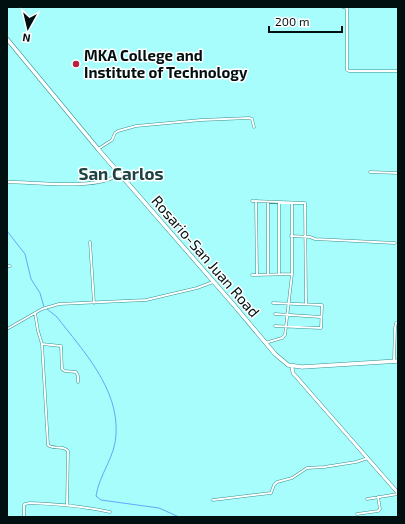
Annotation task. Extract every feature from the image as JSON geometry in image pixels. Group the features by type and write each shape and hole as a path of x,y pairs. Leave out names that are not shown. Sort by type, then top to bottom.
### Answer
{"main road":[{"name":"Rosario-San Juan Road","path":"7,38 98,149 265,343 284,362 292,366"},
{"path":"396,362 312,367 292,366 293,373 398,493"}],"street":[{"path":"343,7 347,8 347,70 398,71"},
{"path":"98,149 112,140 115,133 118,131 136,126 201,120 249,118 252,119 254,127"},
{"path":"370,172 398,173"},
{"path":"7,182 72,184 96,183 110,180 121,174"},
{"path":"252,201 305,203 306,304"},
{"path":"256,201 257,274"},
{"path":"268,202 268,274"},
{"path":"279,202 279,274"},
{"path":"265,343 284,337 286,327 292,274 292,203"},
{"path":"291,236 310,237 315,239 396,243"},
{"path":"90,242 94,303"},
{"path":"252,274 292,274"},
{"path":"7,329 42,309 59,304 146,300 197,288 213,282"},
{"path":"273,303 322,305 321,328 275,326"},
{"path":"35,313 38,333 42,344 48,446 52,448 65,448 68,451 67,505"},
{"path":"275,314 321,317"},
{"path":"396,362 395,328 396,323 398,322"},
{"path":"42,344 61,346 62,369 65,371 76,372 78,382"},
{"path":"213,500 267,494 270,493 277,482 292,478 307,468 356,462 368,458"},
{"path":"366,499 398,493"},
{"path":"357,514 378,511 380,509 378,497"},
{"path":"24,517 25,504 30,503 67,505 93,508 110,512"}],"waterway":[{"path":"7,231 25,254 31,279 40,293 44,307"},
{"path":"47,309 57,317 88,357 106,386 112,402 115,418 115,443 100,481 96,496 101,500 159,508 179,517"}],"place":[{"name":"MKA College and Institute of Technology","path":"76,64"}],"district":[{"name":"San Carlos","path":"121,173"}]}
